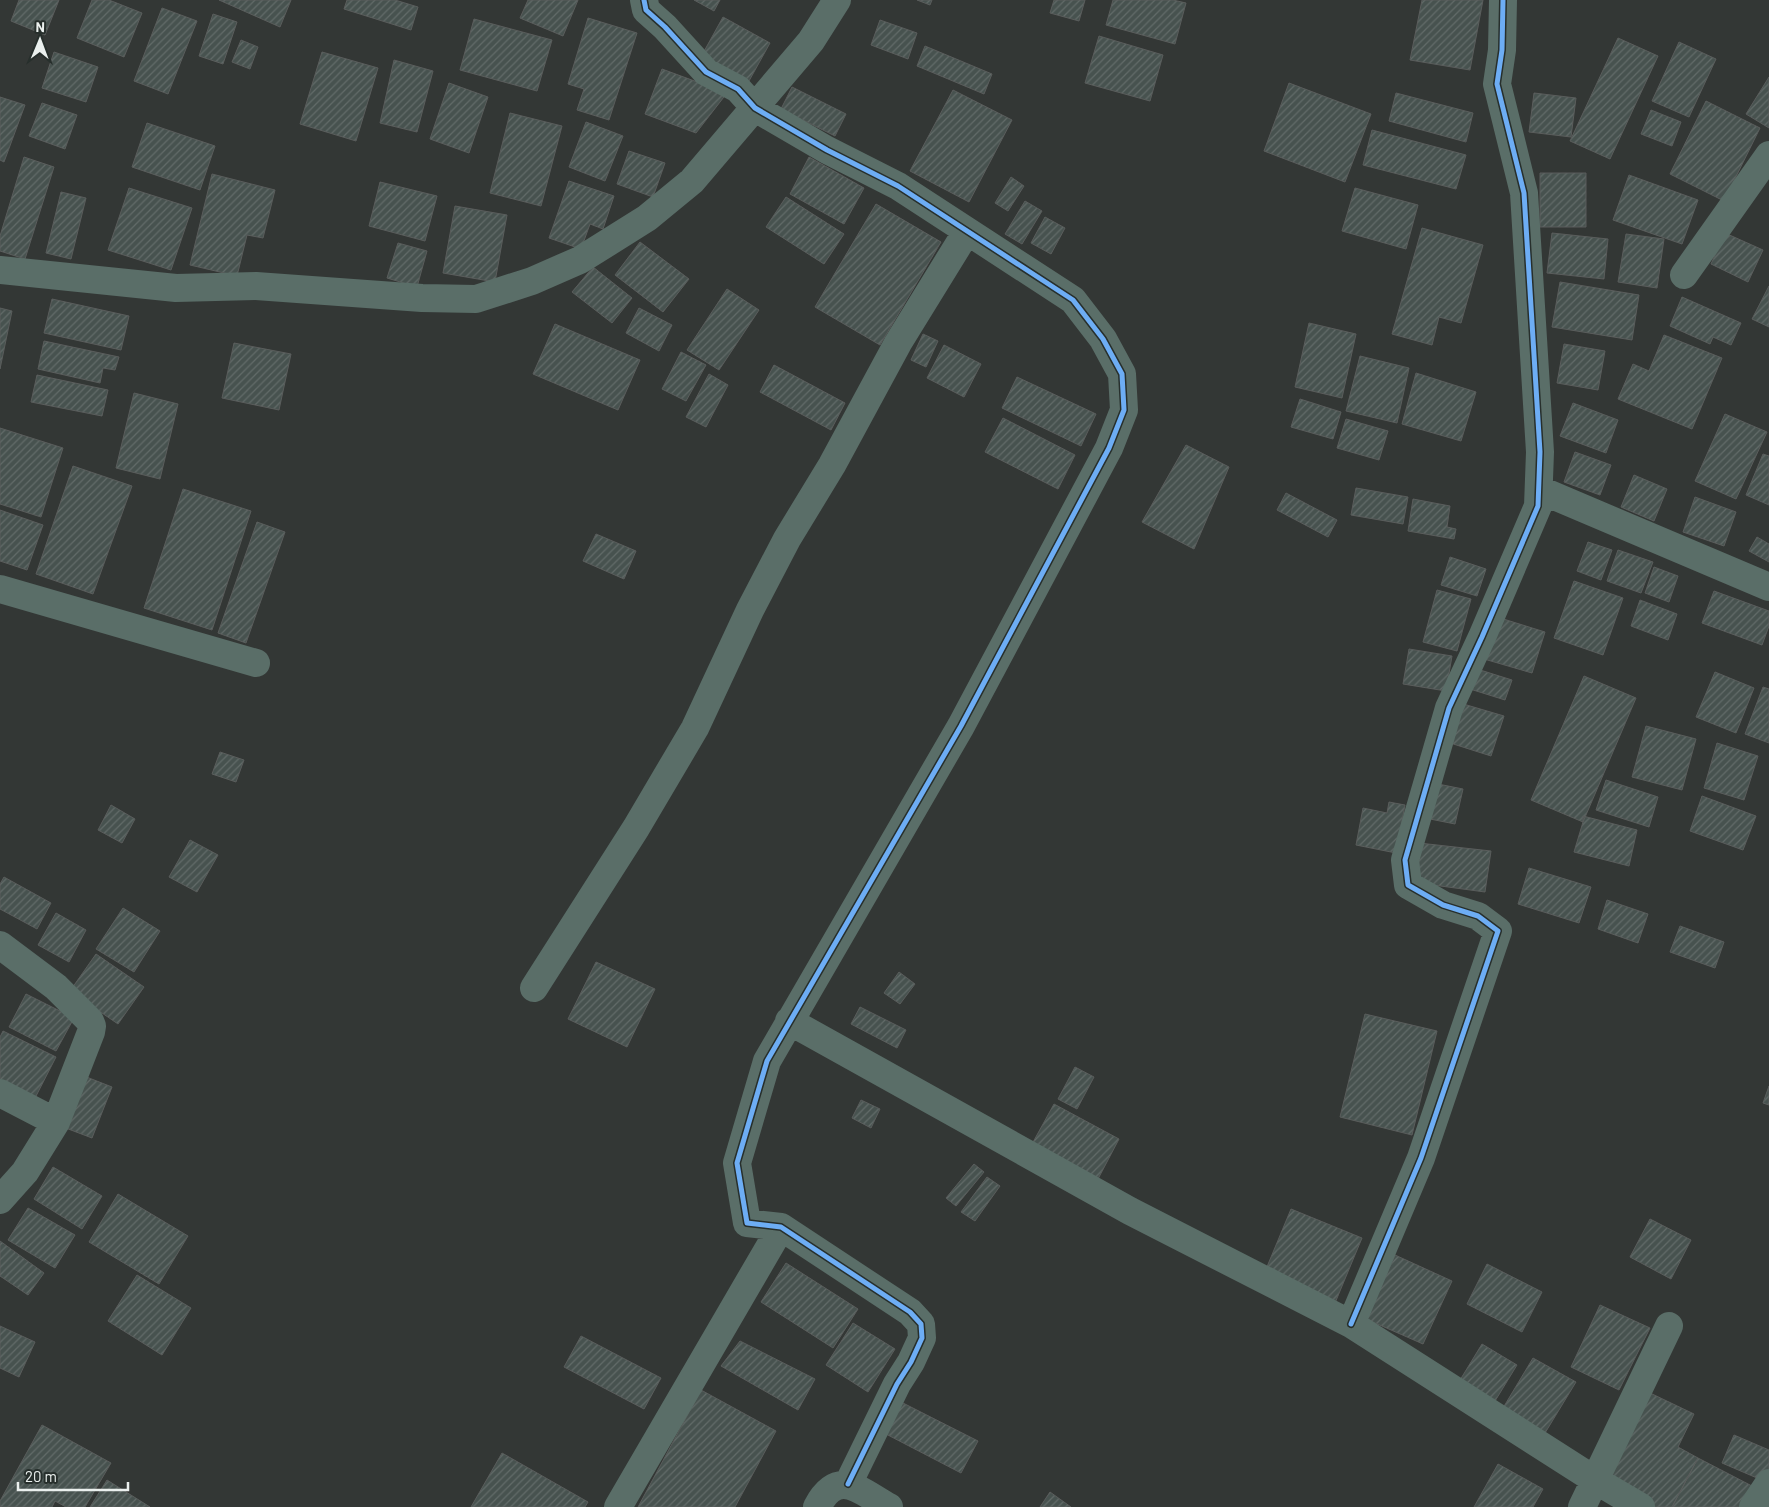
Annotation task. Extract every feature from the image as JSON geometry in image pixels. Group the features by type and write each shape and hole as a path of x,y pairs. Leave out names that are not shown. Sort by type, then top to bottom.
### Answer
{"street":[{"path":"644,0 646,10 666,27 706,72 738,89 755,108 828,150 898,186 1073,300 1103,339 1122,374 1124,410 1109,448 961,726 767,1061 736,1163 747,1223 781,1227 910,1312 921,1324 922,1338 911,1362 897,1384 848,1484"},
{"path":"0,270 176,288 256,286 422,298 476,299 532,281 580,260 647,218 692,181 811,41 837,0"},
{"path":"1351,1324 1421,1158 1498,930 1478,916 1443,905 1408,885 1405,860 1449,708 1482,637 1538,506 1540,490 1540,452 1524,193 1497,84 1502,50 1503,0"},
{"path":"1684,275 1769,155"},
{"path":"534,988 636,828 695,728 750,610 787,539 832,465 898,343 967,231"},
{"path":"1540,490 1769,586"},
{"path":"0,589 256,663"},
{"path":"0,945 56,987 90,1021 92,1026 56,1122 25,1172 0,1200"},
{"path":"789,1021 1130,1211 1351,1324 1595,1480 1641,1507"},
{"path":"0,1093 56,1122"},
{"path":"618,1507 781,1227"},
{"path":"1582,1507 1668,1326"},
{"path":"1753,1507 1769,1483"},
{"path":"817,1507 823,1496 834,1486 848,1484 889,1507"}],"building":[{"path":"19,0 59,0 45,35 11,21"},
{"path":"92,0 109,0 142,13 124,57 77,38"},
{"path":"219,0 291,0 280,27"},
{"path":"347,0 395,0 418,7 411,30 344,9"},
{"path":"528,0 578,0 563,36 520,18"},
{"path":"694,0 720,0 714,11"},
{"path":"917,0 932,0 930,5"},
{"path":"1054,0 1085,0 1079,21 1050,13"},
{"path":"1113,0 1173,0 1186,3 1175,44 1106,25"},
{"path":"1422,0 1483,0 1470,70 1410,60"},
{"path":"162,8 197,21 168,94 134,81"},
{"path":"213,14 237,22 223,64 199,56"},
{"path":"723,17 770,43 749,81 702,55"},
{"path":"588,18 637,33 609,120 577,110 584,89 568,84"},
{"path":"474,19 552,40 537,91 460,70"},
{"path":"880,20 917,33 908,59 871,45"},
{"path":"1099,36 1163,55 1150,101 1085,83"},
{"path":"1618,38 1658,56 1610,159 1570,141"},
{"path":"241,40 258,47 250,69 232,62"},
{"path":"1679,42 1716,59 1689,117 1652,101"},
{"path":"925,46 992,74 984,94 917,66"},
{"path":"54,52 98,67 86,102 42,88"},
{"path":"322,52 378,68 356,141 300,124"},
{"path":"394,60 433,71 417,132 380,123"},
{"path":"662,69 727,93 696,133 645,114"},
{"path":"1769,77 1769,128 1746,114"},
{"path":"449,83 488,97 469,153 430,139"},
{"path":"1289,83 1371,114 1345,182 1264,151"},
{"path":"792,87 846,114 835,136 781,109"},
{"path":"953,90 1012,120 969,202 910,171"},
{"path":"1396,93 1473,113 1466,142 1389,121"},
{"path":"1534,93 1576,98 1571,137 1529,132"},
{"path":"0,97 25,105 4,162 0,160"},
{"path":"1706,101 1760,128 1724,201 1670,174"},
{"path":"42,103 77,115 65,149 29,136"},
{"path":"1651,110 1681,122 1672,146 1641,134"},
{"path":"510,113 562,126 541,206 490,193"},
{"path":"586,122 623,136 605,181 569,167"},
{"path":"147,123 215,146 200,190 132,167"},
{"path":"1372,130 1466,155 1456,189 1363,165"},
{"path":"629,151 665,163 653,197 617,184"},
{"path":"24,157 54,167 25,259 0,251 0,236"},
{"path":"809,157 864,188 844,224 790,194"},
{"path":"1540,173 1586,173 1586,227 1540,227"},
{"path":"212,174 275,190 263,238 247,235 237,276 190,265"},
{"path":"1629,175 1698,200 1682,244 1613,220"},
{"path":"1011,177 1024,186 1008,211 995,203"},
{"path":"569,181 614,196 603,229 590,224 581,249 549,238"},
{"path":"380,182 437,196 425,241 369,226"},
{"path":"129,188 192,208 171,270 108,250"},
{"path":"1355,188 1418,205 1406,249 1342,231"},
{"path":"61,192 86,198 71,259 46,253"},
{"path":"786,197 844,234 824,264 766,227"},
{"path":"1025,201 1042,211 1022,244 1005,234"},
{"path":"876,204 941,242 880,345 815,307"},
{"path":"455,206 507,215 495,282 443,273"},
{"path":"1045,217 1065,228 1051,254 1031,243"},
{"path":"1422,228 1483,245 1461,323 1439,317 1432,345 1392,334"},
{"path":"1552,233 1608,239 1604,279 1547,273"},
{"path":"1725,233 1763,250 1748,282 1711,264"},
{"path":"1626,234 1664,239 1657,288 1618,282"},
{"path":"640,242 689,279 663,312 615,275"},
{"path":"398,243 427,251 417,287 387,278"},
{"path":"593,267 632,298 612,323 572,292"},
{"path":"1560,282 1639,295 1632,340 1552,327"},
{"path":"1769,286 1769,327 1752,319"},
{"path":"727,289 759,310 719,370 687,350"},
{"path":"1682,297 1741,323 1731,345 1713,337 1710,344 1670,326"},
{"path":"52,299 129,316 121,350 44,333"},
{"path":"0,308 12,311 0,369"},
{"path":"639,308 672,325 659,351 626,333"},
{"path":"1309,323 1356,334 1342,398 1295,387"},
{"path":"555,324 640,360 618,410 533,374"},
{"path":"923,334 938,341 926,367 911,360"},
{"path":"1664,335 1722,358 1692,429 1618,399 1633,364 1649,371"},
{"path":"44,341 119,357 115,370 103,368 100,383 38,369"},
{"path":"234,343 291,354 279,410 222,398"},
{"path":"1564,344 1605,351 1598,390 1557,383"},
{"path":"944,345 981,364 964,397 927,378"},
{"path":"681,352 706,365 686,401 662,389"},
{"path":"1360,356 1409,368 1397,423 1346,411"},
{"path":"774,365 845,403 831,430 760,392"},
{"path":"1416,373 1476,392 1461,441 1402,424"},
{"path":"709,374 728,385 706,427 686,417"},
{"path":"37,375 108,390 102,416 31,402"},
{"path":"1017,377 1096,414 1081,446 1002,408"},
{"path":"134,393 178,404 160,479 116,468"},
{"path":"1300,399 1341,412 1333,439 1291,427"},
{"path":"1573,403 1618,420 1606,453 1560,436"},
{"path":"1725,414 1767,432 1736,499 1695,481"},
{"path":"1003,418 1075,455 1058,489 985,452"},
{"path":"1346,419 1388,431 1379,460 1337,448"},
{"path":"0,428 63,448 41,517 0,504"},
{"path":"1186,445 1229,467 1194,549 1142,522"},
{"path":"1575,452 1611,465 1600,495 1564,482"},
{"path":"1763,454 1769,456 1769,505 1746,495"},
{"path":"73,466 132,486 93,594 36,574"},
{"path":"1634,475 1667,489 1654,521 1621,507"},
{"path":"1356,488 1408,497 1403,524 1351,515"},
{"path":"183,489 251,511 212,630 144,608"},
{"path":"1286,493 1337,520 1328,537 1277,510"},
{"path":"1695,497 1736,512 1724,546 1683,532"},
{"path":"1413,499 1450,506 1447,527 1456,529 1454,539 1408,531"},
{"path":"0,510 43,525 27,570 0,561"},
{"path":"257,522 285,532 246,643 218,633"},
{"path":"596,534 636,551 624,579 583,561"},
{"path":"1757,537 1769,544 1769,562 1749,551"},
{"path":"1588,542 1612,550 1601,580 1577,571"},
{"path":"1618,550 1653,562 1641,593 1607,581"},
{"path":"1450,557 1486,569 1477,596 1441,585"},
{"path":"1654,567 1678,576 1669,602 1645,593"},
{"path":"1574,581 1623,598 1603,655 1554,638"},
{"path":"1437,590 1471,599 1457,651 1423,642"},
{"path":"1714,591 1769,611 1769,626 1762,645 1702,623"},
{"path":"1640,600 1677,614 1668,640 1631,626"},
{"path":"1497,617 1545,632 1532,673 1484,659"},
{"path":"1409,649 1452,656 1446,691 1403,684"},
{"path":"1477,669 1512,680 1505,700 1470,689"},
{"path":"1715,672 1754,688 1736,733 1696,717"},
{"path":"1584,676 1636,698 1583,822 1531,800"},
{"path":"1763,687 1769,689 1769,743 1745,734"},
{"path":"1460,703 1504,716 1491,756 1447,742"},
{"path":"1646,726 1696,739 1682,790 1632,777"},
{"path":"1717,743 1758,756 1744,800 1704,788"},
{"path":"220,752 244,760 236,782 212,774"},
{"path":"1606,780 1658,797 1649,827 1596,810"},
{"path":"1438,784 1463,789 1455,824 1430,819"},
{"path":"1702,796 1756,816 1743,850 1690,831"},
{"path":"1389,802 1405,805 1396,853 1356,845 1363,808 1387,813"},
{"path":"111,805 135,819 122,843 98,830"},
{"path":"1583,816 1637,830 1629,866 1574,852"},
{"path":"190,840 218,855 197,892 169,877"},
{"path":"1419,843 1491,851 1485,892 1411,882"},
{"path":"1529,868 1591,887 1579,923 1518,904"},
{"path":"4,877 51,903 37,929 0,909 0,884"},
{"path":"1607,900 1648,914 1638,943 1598,929"},
{"path":"123,908 160,931 134,972 96,949"},
{"path":"56,913 86,930 69,962 38,945"},
{"path":"1680,926 1724,942 1715,968 1670,952"},
{"path":"96,954 144,987 118,1024 70,991"},
{"path":"596,962 655,989 627,1047 568,1019"},
{"path":"899,972 915,984 900,1004 884,993"},
{"path":"26,994 74,1018 56,1051 9,1027"},
{"path":"860,1007 906,1030 897,1048 851,1024"},
{"path":"1365,1014 1437,1031 1412,1135 1340,1117"},
{"path":"3,1031 56,1057 33,1102 0,1085 0,1037"},
{"path":"1075,1067 1094,1077 1077,1109 1058,1099"},
{"path":"84,1076 112,1087 92,1138 63,1127"},
{"path":"1769,1086 1769,1105 1763,1103"},
{"path":"861,1100 880,1109 871,1128 852,1118"},
{"path":"1054,1104 1119,1139 1098,1179 1032,1144"},
{"path":"974,1164 984,1172 956,1206 946,1198"},
{"path":"53,1167 102,1196 82,1229 34,1199"},
{"path":"987,1177 1000,1186 975,1221 961,1212"},
{"path":"118,1194 188,1236 159,1284 89,1242"},
{"path":"28,1208 75,1235 55,1268 8,1240"},
{"path":"1291,1209 1362,1238 1335,1303 1264,1274"},
{"path":"1650,1219 1691,1240 1671,1279 1630,1257"},
{"path":"0,1241 44,1273 28,1295 0,1276"},
{"path":"1395,1255 1452,1281 1423,1344 1366,1319"},
{"path":"786,1263 858,1309 833,1348 761,1302"},
{"path":"1487,1264 1542,1292 1522,1332 1467,1304"},
{"path":"137,1275 191,1308 162,1355 108,1321"},
{"path":"1600,1305 1650,1328 1619,1390 1571,1367"},
{"path":"853,1323 895,1349 868,1392 826,1365"},
{"path":"0,1326 35,1342 19,1377 0,1368"},
{"path":"581,1336 661,1378 644,1409 564,1367"},
{"path":"740,1341 815,1379 798,1410 721,1366"},
{"path":"1482,1344 1517,1365 1492,1406 1457,1385"},
{"path":"1533,1358 1576,1382 1545,1433 1503,1408"},
{"path":"701,1390 776,1431 735,1507 638,1507"},
{"path":"1648,1392 1694,1414 1678,1447 1698,1458 1672,1507 1652,1507 1603,1483"},
{"path":"901,1402 978,1441 961,1473 884,1433"},
{"path":"42,1425 111,1463 85,1507 66,1507 55,1501 52,1507 0,1507 0,1501"},
{"path":"1734,1435 1769,1450 1769,1469 1764,1481 1722,1463"},
{"path":"502,1453 588,1502 585,1507 471,1507"},
{"path":"1698,1458 1752,1486 1741,1507 1672,1507"},
{"path":"1498,1464 1543,1489 1533,1507 1474,1507"},
{"path":"107,1480 150,1507 90,1507"},
{"path":"1050,1492 1071,1507 1040,1507"}],"cycle path":[{"path":"644,0 646,10 665,27 706,72 738,89 755,108 827,150 898,186 1073,300 1103,339 1122,374 1124,410 1109,448 961,726 767,1061 737,1163 747,1223 781,1227 910,1312 921,1324 922,1338 911,1362 897,1384 848,1484"},
{"path":"1351,1324 1421,1158 1498,931 1478,916 1443,905 1408,885 1405,860 1449,708 1482,637 1538,506 1540,452 1524,193 1497,84 1502,50 1503,0"}]}
